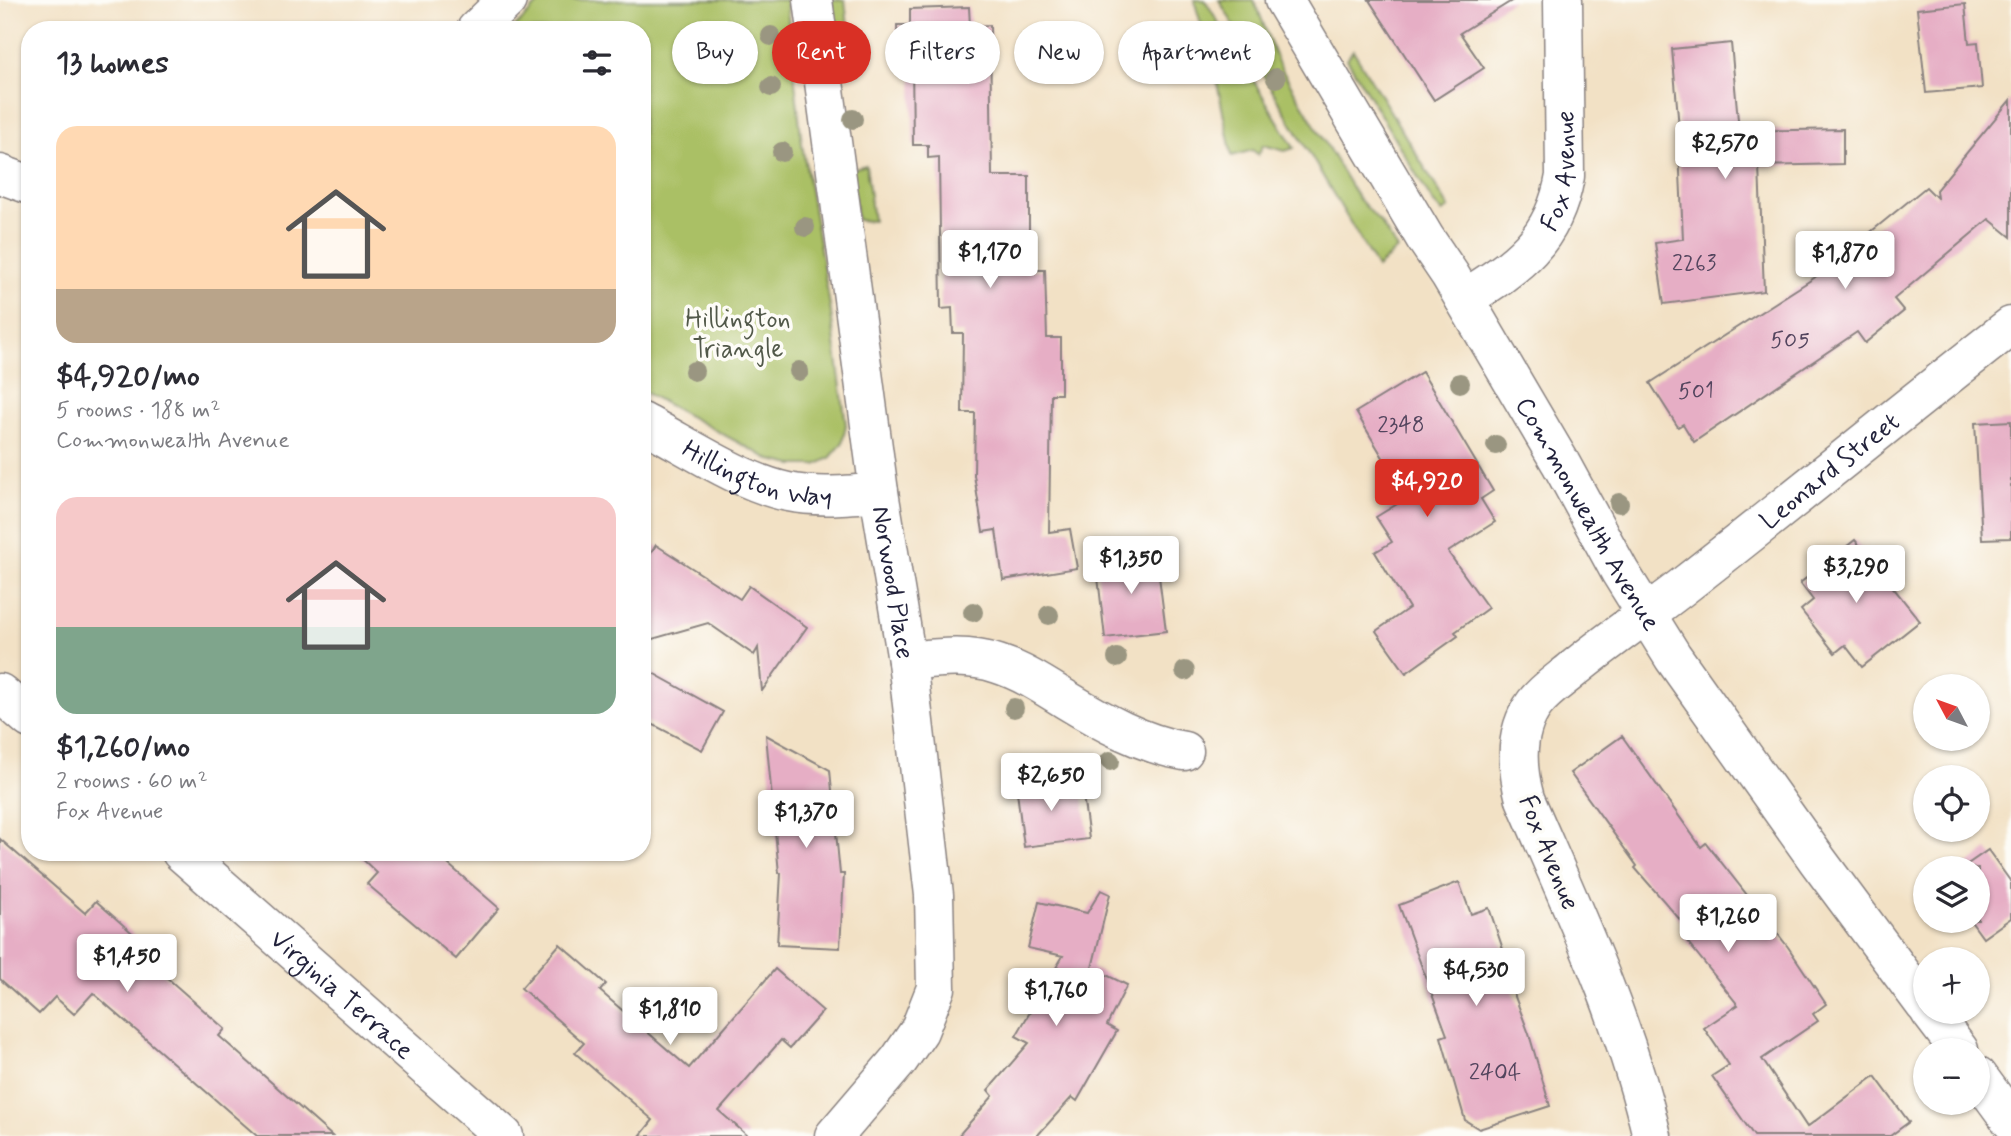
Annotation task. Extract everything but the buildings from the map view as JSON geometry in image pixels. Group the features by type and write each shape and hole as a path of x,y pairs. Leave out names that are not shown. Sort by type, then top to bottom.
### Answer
{"street":[{"path":"485,21 507,0"},
{"name":"Norwood Place","path":"813,0 879,492 907,661 934,895 936,988 919,1031 899,1060 834,1136"},
{"name":"Commonwealth Avenue","path":"1284,0 1464,299 1560,462 1620,572 1673,657 1913,989"},
{"name":"Fox Avenue","path":"1464,299 1513,268 1532,250 1545,233 1562,196 1565,176 1563,0"},
{"path":"0,174 21,182"},
{"name":"Leonard Street","path":"1647,614 2011,326"},
{"name":"Hillington Way","path":"651,427 745,477 786,492 829,496 879,492"},
{"name":"Fox Avenue","path":"1647,614 1543,694 1524,720 1518,754 1520,782 1525,799 1609,993 1641,1090 1652,1136"},
{"path":"907,661 955,657 1000,664 1120,729 1160,745 1184,751"},
{"path":"0,693 21,711"},
{"name":"Virginia Terrace","path":"191,861 504,1136"},
{"path":"1939,1024 1950,1038"},
{"path":"1990,1092 2011,1121"}],"green space":[{"name":"Hillington Triangle","path":"542,0 786,0 788,21 772,21 772,84 795,84 802,144 830,306 846,425 842,444 830,458 816,465 793,465 771,460 651,396 651,21 521,21"},
{"path":"831,0 845,0 847,21 833,21"},
{"path":"1194,0 1205,0 1218,21 1200,21"},
{"path":"1219,0 1253,0 1262,21 1231,21"},
{"path":"1353,50 1449,208 1442,212 1434,204 1347,59"},
{"path":"1275,56 1358,198 1381,223 1397,249 1377,268 1269,84 1275,84"},
{"path":"1217,84 1256,84 1294,148 1285,151 1263,145 1258,155 1253,150 1232,156"},
{"path":"866,165 873,221 857,220 851,169"}]}
